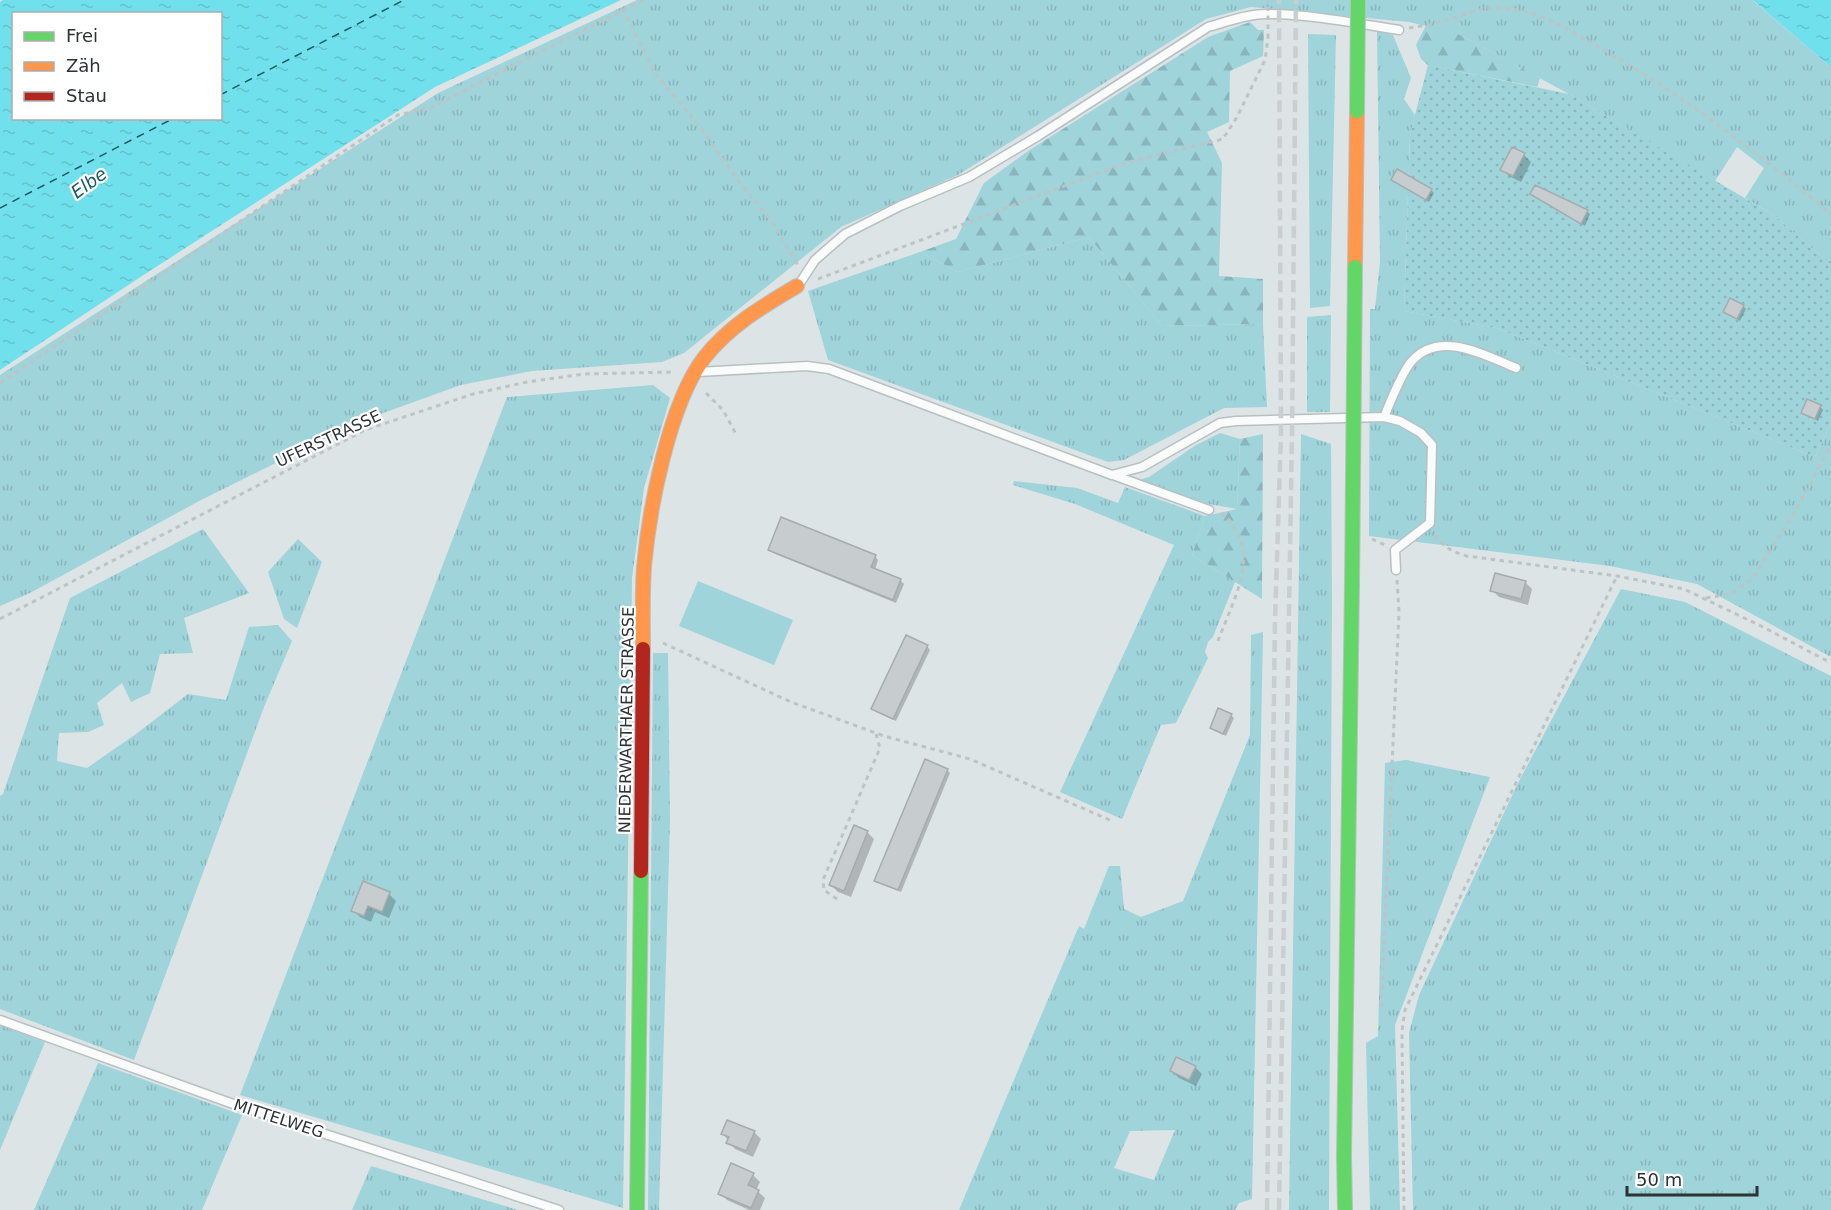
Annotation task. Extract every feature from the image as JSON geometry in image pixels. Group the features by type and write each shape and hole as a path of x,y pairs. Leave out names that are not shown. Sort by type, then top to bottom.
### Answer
{"main road":[{"path":"1345,1210 1344,1073 1358,0"},
{"name":"NIEDERWARTHAER STRASSE","path":"637,1210 644,567 654,495 672,432 695,372 726,334 800,282"}],"lane":[{"path":"800,282 815,260 845,234 900,206 969,177 1038,136 1208,27 1264,14 1326,19 1399,30"},
{"path":"1384,417 1411,363 1425,350 1445,346 1464,347 1516,368"},
{"path":"695,372 807,366 829,369 1209,510"},
{"path":"1112,475 1142,467 1220,423 1268,419 1335,420 1384,417 1400,421 1421,433 1432,445 1430,523 1395,550 1396,570"},
{"name":"MITTELWEG","path":"0,1020 236,1105 560,1210"}],"path":[{"path":"0,382 398,115 430,108 643,0"},
{"path":"623,9 654,72 700,127 740,183 771,220 800,282 1125,163 1223,139 1237,117 1265,60 1268,38 1268,0"},
{"path":"1399,30 1436,24 1480,10 1500,7 1523,10 1553,21 1633,67 1737,138 1831,214"},
{"name":"UFERSTRASSE","path":"0,619 365,430 473,394 527,382 584,374 695,372"},
{"path":"705,392 723,410 736,434"},
{"path":"1704,599 1731,594 1752,579 1796,510 1831,445"},
{"path":"1209,510 1224,514 1240,535 1245,559 1218,641"},
{"path":"1430,523 1435,536 1455,553 1617,576 1684,590 1763,627 1831,663"},
{"path":"1381,1007 1399,612 1396,570"},
{"path":"1404,1210 1402,1031 1405,1010 1617,576"},
{"path":"644,635 693,655 791,702 875,732 970,759 1112,821"},
{"path":"837,899 824,890 823,880 880,748 875,732"}],"green space":[{"path":"637,0 1752,0 1831,67 1831,265 1775,216 1745,198 1764,168 1737,147 1715,181 1569,94 1458,34 1409,22 1251,7 1206,19 958,175 841,227 684,353 662,362 532,371 461,385 361,421 201,500 30,593 0,606 0,375 438,93"},
{"path":"1250,22 1258,30 1264,30 1263,56 1230,71 1229,122 1207,132 1222,163 1219,276 1263,279 1263,324 1162,326 1089,237 958,272 920,252 956,239 984,183 1028,151 1208,37"},
{"path":"1426,25 1458,34 1540,78 1537,87 1428,65 1421,59 1416,45"},
{"path":"1377,31 1393,35 1411,78 1404,99 1415,115 1410,134 1404,311 1497,328 1815,457 1831,423 1831,657 1697,584 1610,566 1369,536 1370,309 1375,309 1380,262"},
{"path":"1308,34 1336,35 1330,306 1310,308"},
{"path":"1428,65 1569,94 1775,216 1831,265 1831,423 1815,457 1497,328 1404,311 1410,134"},
{"path":"1089,237 1162,326 1263,324 1267,407 1224,408 1124,460 1108,462 828,360 808,291 920,252 958,272"},
{"path":"1331,315 1330,412 1307,412 1307,317"},
{"path":"653,385 670,398 644,488 632,578 623,1208 240,1095 507,397"},
{"path":"1220,433 1240,439 1237,509 1209,504 1147,485 1139,480 1149,477 1196,445"},
{"path":"1263,434 1262,599 1192,555 1205,516 1237,509 1240,439"},
{"path":"1301,434 1331,444 1329,1210 1289,1210"},
{"path":"1014,481 1077,488 1118,503 1125,487 1205,516 1192,555 1235,582 1213,637 1208,642 1205,652 1208,658 1176,723 1161,725 1122,819 1060,792 1174,545 1075,504 1013,485"},
{"path":"203,529 249,593 184,618 193,653 160,654 150,693 131,702 122,683 97,703 104,725 88,732 59,733 57,761 87,768 188,694 226,700 249,627 278,625 292,641 264,707 134,1060 0,1009 0,796 3,794 70,598"},
{"path":"298,539 322,562 297,628 284,619 268,572"},
{"path":"698,581 793,620 774,665 679,626"},
{"path":"1621,589 1685,602 1831,676 1831,1210 1413,1210 1409,1033 1419,995 1517,785"},
{"path":"1263,632 1252,1199 1239,1203 1235,1210 959,1210 1079,926 1084,929 1109,866 1120,866 1124,909 1141,917 1183,901 1250,735 1251,635","holes":["1175,1130 1154,1180 1114,1168 1130,1131"]},
{"path":"653,653 668,653 670,820 659,1210 648,1210"},
{"path":"1406,760 1490,777 1395,1025 1400,1210 1370,1210 1366,1043 1378,1036 1385,763"},
{"path":"0,1025 45,1042 0,1150"},
{"path":"98,1063 242,1115 202,1210 34,1210"},
{"path":"371,1166 518,1210 352,1210"}],"water":[{"name":"Elbe","path":"3,0 621,0 435,87 0,370 0,2"},
{"path":"1752,0 1831,0 1831,67 1755,2"}],"building":[{"path":"1512,147 1525,153 1513,176 1500,170"},
{"path":"1397,169 1432,189 1426,200 1391,180"},
{"path":"1535,185 1588,210 1581,224 1530,194"},
{"path":"1730,298 1744,305 1737,319 1723,312"},
{"path":"1807,399 1821,405 1815,419 1801,413"},
{"path":"781,517 876,555 871,567 901,579 893,600 768,550"},
{"path":"1495,573 1526,581 1521,599 1490,591"},
{"path":"906,635 928,645 893,719 871,709"},
{"path":"1218,708 1232,714 1223,734 1210,728"},
{"path":"925,759 948,769 898,890 874,881"},
{"path":"854,825 868,831 844,891 829,885"},
{"path":"363,881 390,892 382,912 368,906 364,916 351,911"},
{"path":"1176,1057 1196,1066 1189,1080 1170,1071"},
{"path":"727,1120 755,1131 746,1151 726,1143 729,1137 721,1134"},
{"path":"731,1163 754,1173 748,1185 759,1190 751,1208 718,1194"}],"ferry route":[{"path":"222,94 404,0"},
{"path":"0,208 170,120"}],"railway":[{"path":"1267,1210 1275,620 1281,434 1279,0"},
{"path":"1279,1210 1292,434 1296,0"}],"traffic: fast":[{"path":"1357,111 1358,0"},
{"path":"1352,584 1355,267"},
{"path":"1345,1210 1352,584"},
{"path":"637,1210 641,871"}],"traffic: slow":[{"path":"1355,267 1357,111"},
{"path":"643,649 643,577 651,517 663,458 681,402 704,358 724,336 747,318 797,286"}],"traffic: jam":[{"path":"641,871 643,649"}]}
